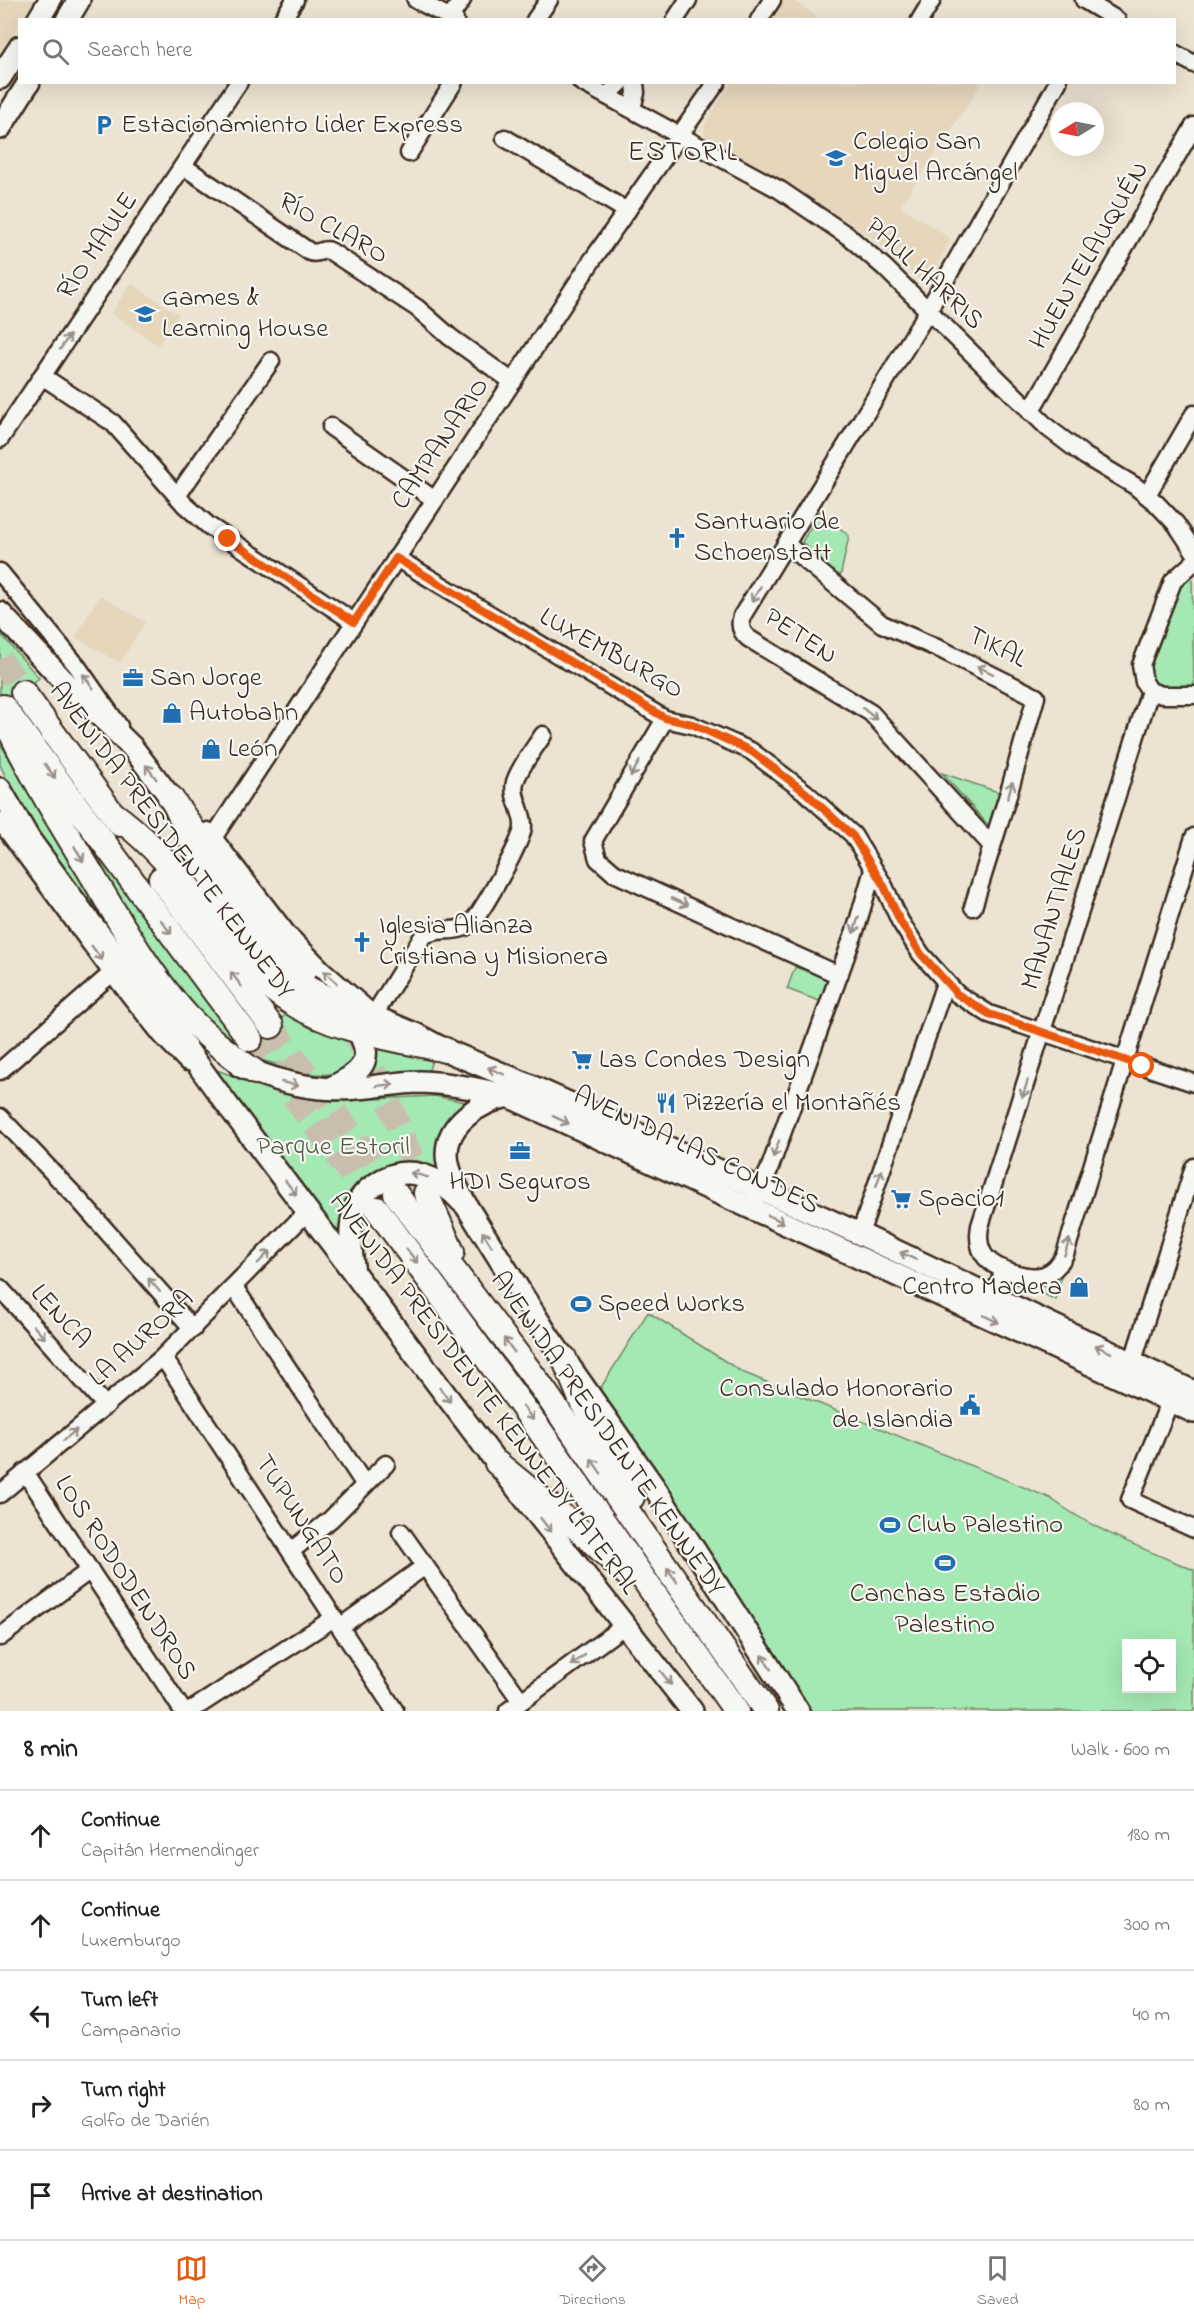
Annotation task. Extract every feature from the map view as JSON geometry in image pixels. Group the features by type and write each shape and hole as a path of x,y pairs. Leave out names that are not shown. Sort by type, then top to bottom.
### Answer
{"highway":[{"name":"AVENIDA PRESIDENTE KENNEDY","path":"23,692 271,1026"},
{"name":"AVENIDA PRESIDENTE KENNEDY","path":"3,707 250,1039"},
{"path":"10,730 34,781 115,913 166,990 203,1032 255,1072"},
{"path":"170,798 245,904 304,970"},
{"path":"112,813 163,857 241,958 264,981 300,1008 328,1021 366,1023 445,1050"},
{"path":"426,1193 479,1305"},
{"name":"AVENIDA PRESIDENTE KENNEDY","path":"396,1194 540,1385 766,1711"},
{"name":"AVENIDA PRESIDENTE KENNEDY","path":"377,1209 523,1407 736,1711"},
{"path":"564,1358 582,1402 623,1479 654,1549"},
{"path":"497,1463 583,1533 662,1603"}],"main road":[{"path":"39,18 50,0"},
{"path":"68,18 79,0"},
{"path":"0,78 18,50"},
{"path":"0,128 28,84"},
{"path":"0,614 60,678 132,747 170,798 200,862 249,937 283,972 323,996 343,1012 366,1023 365,1062 353,1075 326,1089"},
{"name":"AVENIDA PRESIDENTE KENNEDY LATERAL","path":"0,789 41,857 497,1463 692,1711"},
{"name":"AVENIDA LAS CONDES","path":"162,1015 207,1048 255,1072 287,1083 326,1089 437,1083 508,1096 755,1198 860,1234 994,1296 1130,1372 1170,1401 1194,1412"},
{"name":"AVENIDA LAS CONDES","path":"445,1050 531,1086 755,1198 1130,1372 1194,1392"},
{"path":"508,1096 490,1101 469,1114 458,1125 449,1141 448,1162 466,1207 532,1311 654,1487 798,1711"},
{"path":"354,1274 351,1241 355,1210 366,1192 378,1182 404,1172 420,1173 444,1186 466,1207"}],"street":[{"path":"283,18 295,0"},
{"path":"416,0 453,18 462,0"},
{"path":"536,18 549,0"},
{"path":"676,18 688,0"},
{"path":"760,18 772,0"},
{"path":"921,18 932,0"},
{"path":"1084,0 1096,14"},
{"path":"1176,54 1194,64"},
{"name":"RÍO MAULE","path":"0,439 238,84"},
{"path":"409,153 453,84"},
{"name":"PAUL HARRIS","path":"585,84 780,190 814,211 867,252 1030,412 1066,443 1147,495 1176,524 1194,550"},
{"path":"608,95 619,84"},
{"path":"632,108 636,93 635,84"},
{"name":"CAMPANARIO","path":"213,838 593,258 716,84"},
{"name":"PETEN","path":"992,846 871,713 748,638 740,624 742,616 928,310 1057,84"},
{"name":"HUENTELAUQUÉN","path":"1030,412 1194,126"},
{"path":"505,138 627,211"},
{"name":"RÍO CLARO","path":"183,166 310,252 330,251 417,308 450,337 513,382"},
{"path":"177,496 271,362"},
{"path":"42,376 113,423 177,496 209,526 354,622"},
{"path":"1147,495 1194,414"},
{"path":"331,427 435,500"},
{"name":"TIKAL","path":"786,543 882,624 944,651 1036,697 973,907"},
{"name":"LUXEMBURGO","path":"396,558 665,718 692,724 751,751 805,792 853,836 884,886 900,921 921,954 957,994 989,1014 1194,1083"},
{"path":"1194,562 1173,581 1141,665 1144,682 1150,691 1162,695 1194,695"},
{"path":"0,572 77,666 132,747"},
{"name":"MANANTIALES","path":"1004,1270 993,1266 987,1260 981,1247 979,1232 1150,691"},
{"path":"665,718 593,842 598,859 614,873 839,975"},
{"path":"170,798 192,813 286,932 324,970 366,1023 423,936 431,932 462,928 477,916 521,839 523,820 514,794 514,784 543,735"},
{"path":"0,821 112,973 162,1035 217,1091"},
{"path":"994,1296 1004,1270 1030,1278 1037,1277 1051,1272 1061,1261 1194,837"},
{"path":"755,1198 839,975 873,870"},
{"path":"0,1071 112,973"},
{"path":"860,1234 945,983"},
{"path":"0,1117 79,1200 193,1329"},
{"path":"1130,1372 1189,1200 1194,1167"},
{"name":"LA AURORA","path":"1,1491 163,1357 308,1211"},
{"path":"234,1287 365,1485"},
{"name":"LENCA","path":"0,1288 106,1406"},
{"name":"TUPUNGATO","path":"163,1357 395,1711"},
{"path":"1170,1401 1130,1500 1194,1529"},
{"path":"291,1551 331,1519 386,1464"},
{"name":"LOS RODODENDROS","path":"25,1472 183,1711"},
{"path":"401,1532 514,1706 625,1626"},
{"path":"190,1711 424,1566"},
{"path":"0,1637 90,1570"}],"shaded area":[{"path":"0,0 35,0 23,18 18,18 18,26 0,54"},
{"path":"783,0 793,0 819,18 772,18"},
{"name":"Colegio San Miguel Arcángel","path":"730,84 978,84 980,86 900,206 951,239 926,286 876,240 777,176 705,140 704,125"},
{"name":"Games & Learning House","path":"131,283 179,315 158,345 111,313"},
{"path":"100,595 145,622 120,663 75,637"}],"green space":[{"path":"820,511 849,536 840,578 802,542"},
{"path":"1192,573 1194,688 1164,691 1149,682 1145,667 1181,575"},
{"path":"0,633 39,678 0,706"},
{"path":"0,743 49,827 97,901 123,952 107,926 43,842 17,800 0,765"},
{"path":"942,773 1001,793 989,826"},
{"path":"83,838 151,921 246,1045 287,1014 432,1061 428,1072 374,1076 315,1074 249,1057 178,993 81,841"},
{"path":"795,967 830,979 822,1002 787,989"},
{"name":"Parque Estoril","path":"217,1070 278,1093 331,1101 435,1096 470,1103 438,1144 436,1168 418,1161 399,1163 375,1172 357,1191 340,1238"},
{"path":"1063,1267 1056,1300 1021,1284 1022,1282"},
{"name":"Club Palestino","path":"648,1312 742,1372 1050,1498 1101,1529 1194,1570 1194,1711 806,1711 600,1389"}],"tunnel":[{"path":"0,659 23,692"},
{"path":"271,1026 396,1194"},
{"path":"250,1039 377,1209"},
{"path":"357,1039 387,1098 426,1193"}],"place":[{"name":"Estacionamiento Lider Express","path":"104,125"},
{"name":"Colegio San Miguel Arcángel","path":"836,158"},
{"name":"Games & Learning House","path":"145,314"},
{"name":"Santuario de Schoenstatt","path":"677,538"},
{"name":"San Jorge","path":"133,678"},
{"name":"Autobahn","path":"172,713"},
{"name":"León","path":"211,749"},
{"name":"Iglesia Alianza Cristiana y Misionera","path":"362,942"},
{"name":"Las Condes Design","path":"582,1060"},
{"name":"Pizzería el Montañés","path":"666,1103"},
{"name":"HDI Seguros","path":"520,1151"},
{"name":"Spacio1","path":"901,1199"},
{"name":"Centro Madera","path":"1079,1287"},
{"name":"Speed Works","path":"581,1304"},
{"name":"Consulado Honorario de Islandia","path":"970,1405"},
{"name":"Club Palestino","path":"890,1525"},
{"name":"Canchas Estadio Palestino","path":"945,1563"}],"district":[{"name":"ESTORIL","path":"683,153"}],"route":[{"path":"228,539 354,622 396,558 665,718 692,724 751,751 805,792 853,836 884,886 900,921 921,954 957,994 989,1014 1142,1066"}]}
